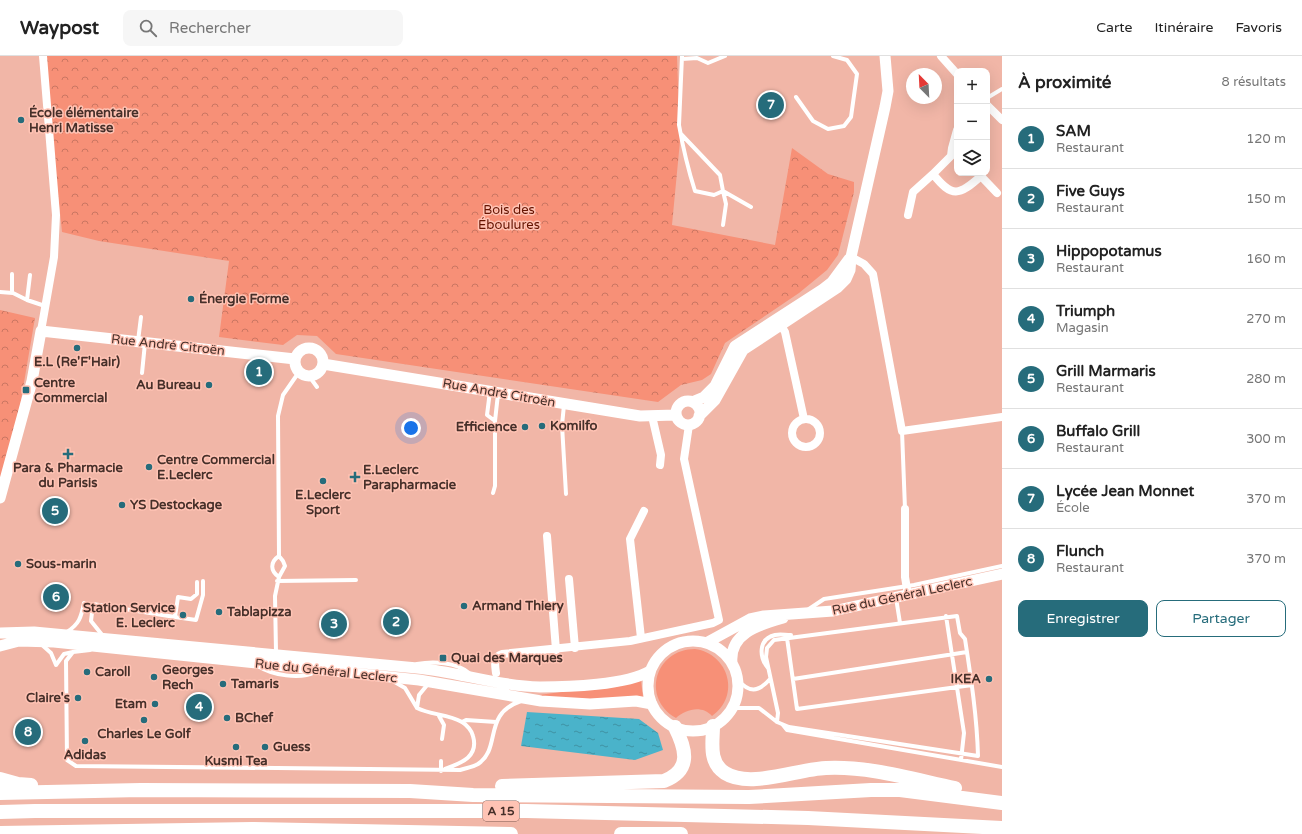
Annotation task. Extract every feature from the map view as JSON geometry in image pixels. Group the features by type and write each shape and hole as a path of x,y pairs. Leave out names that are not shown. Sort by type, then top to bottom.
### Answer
{"highway":[{"path":"713,726 713,753 716,763 724,772 741,780 818,769 842,768 878,772 1002,798"},
{"path":"410,791 473,787 664,781 672,777 679,770 685,755 683,741 675,727"},
{"path":"0,779 18,784 141,790"},
{"path":"0,793 141,790 410,791 473,794 749,797 864,790 900,790 1002,803"},
{"name":"A 15","path":"0,812 526,811 808,818 1002,828"},
{"name":"A 15","path":"0,832 252,830 511,834"},
{"path":"621,834 682,834"}],"main road":[{"path":"692,402 704,397 712,389 732,359 779,321 823,297 846,279 850,270 851,257 885,107 888,86 885,56"},
{"path":"0,498 32,381 41,331"},
{"name":"Rue André Citroën","path":"41,331 295,360"},
{"path":"309,348 319,353 323,364 318,372 310,376 299,372 296,368 295,360 299,353 309,348"},
{"path":"700,416 698,406 692,402 686,401 680,403 676,408 676,415 680,422 689,425 696,422 715,400 732,359"},
{"name":"Rue André Citroën","path":"323,364 494,391 564,404 652,416 676,415"},
{"name":"Rue du Général Leclerc","path":"706,643 750,620 764,616 833,611 896,598 907,590 1002,574"},
{"name":"Rue du Général Leclerc","path":"732,663 732,648 745,633 800,613"},
{"name":"Rue du Général Leclerc","path":"0,633 26,632 64,635 109,643 253,663 434,681 528,699 590,704 636,701 652,704"},
{"name":"Rue du Général Leclerc","path":"0,646 15,642 36,640 109,643 276,655 404,667 526,686 553,687 623,680 643,676 650,672"},
{"path":"689,641 706,643 720,650 732,663 737,679 737,694 732,708 727,715 713,726 690,730 675,727 664,720 652,704 648,685 650,672 659,657 672,646 689,641"}],"street":[{"path":"41,331 54,258 56,215 43,56"},
{"path":"941,56 954,71"},
{"path":"990,108 1002,120"},
{"path":"908,214 913,192 951,156 954,149"},
{"path":"932,174 944,188 953,192 966,190 978,176"},
{"path":"982,176 997,193"},
{"path":"851,257 864,264 873,274 902,431 1002,417"},
{"path":"779,321 785,332 804,419"},
{"path":"652,416 661,455 660,464"},
{"path":"496,673 495,660 497,656 502,654 575,648 641,638 714,623 719,620 684,459 689,425"},
{"path":"905,509 907,590"},
{"path":"641,638 630,539 644,511"},
{"path":"547,536 556,650"},
{"path":"570,579 575,648"}],"lane":[{"path":"723,191 714,195 695,191 685,160 679,125 682,58 697,58 708,63 725,56"},
{"path":"796,97 813,121 828,129 844,126 851,117 857,74 848,58 833,56"},
{"path":"990,96 1002,89"},
{"path":"681,134 720,175 726,204 723,225"},
{"path":"723,191 751,207"},
{"path":"12,274 12,293"},
{"path":"27,300 30,275"},
{"path":"0,292 12,293 45,306"},
{"path":"141,317 142,373"},
{"path":"276,655 275,596 278,579 284,566 283,561 279,556 278,416 283,395 299,372"},
{"path":"310,376 317,387"},
{"path":"494,391 487,416 495,421"},
{"path":"493,493 495,486 494,391"},
{"path":"564,404 562,426 566,494"},
{"path":"902,431 905,509"},
{"path":"278,579 274,574 272,567 274,561 279,556"},
{"path":"800,613 824,599 907,590 1002,566"},
{"path":"278,579 356,580"},
{"path":"36,640 51,653 56,665 64,654 109,643 91,621 93,604 196,620 201,601 203,581"},
{"path":"191,599 197,594 197,582"},
{"path":"175,617 178,597 201,601"},
{"path":"896,598 900,623"},
{"path":"64,635 77,625 81,619 84,603"},
{"path":"769,669 761,657 761,650 767,639 774,635 788,636 946,615 964,733 961,760"},
{"path":"732,708 759,708 777,722 783,725 978,756 977,722 972,685 965,639 960,633 957,616 774,640 767,648 766,657 778,713 777,722"},
{"path":"787,638 797,708 972,685"},
{"path":"74,652 66,661 67,760 76,766 460,770 479,763 487,752 496,722 506,707 528,699"},
{"path":"793,679 967,652"},
{"path":"404,667 430,662 462,667 474,678"},
{"path":"380,676 403,686 417,708 438,716 462,722 466,720 496,722"},
{"path":"737,679 746,688 755,690 766,684 770,679"},
{"path":"417,708 419,695 434,681"},
{"path":"438,716 444,725 442,739"},
{"path":"441,771 466,760 474,750 473,734 462,722"},
{"path":"783,725 787,730 1002,767"},
{"path":"441,761 441,771"}],"green space":[{"name":"Bois des Éboulures","path":"46,56 677,56 680,141 672,225 775,245 792,148 828,174 854,182 854,192 838,255 827,270 799,293 725,343 711,374 702,380 681,385 658,402 336,354 317,336 297,335 283,345 219,337 229,261 99,241 62,232 51,128"},
{"path":"0,310 35,318 20,406 0,483"},
{"path":"695,649 707,652 723,667 727,677 728,687 726,698 721,708 712,716 704,710 699,709 684,712 676,718 665,709 659,699 656,687 657,676 662,666 670,657 681,651"},
{"path":"641,681 643,697 591,699 539,697 539,695"}],"water":[{"path":"527,712 639,719 658,733 663,750 635,760 521,746"}],"place":[{"name":"Lycée Jean Monnet","path":"771,105"},
{"name":"École élémentaire Henri Matisse","path":"21,120"},
{"name":"Énergie Forme","path":"191,299"},
{"name":"E.L (Re'F'Hair)","path":"77,348"},
{"name":"SAM","path":"259,372"},
{"name":"Au Bureau","path":"209,385"},
{"name":"Centre Commercial","path":"26,390"},
{"name":"Komilfo","path":"542,426"},
{"name":"Efficience","path":"525,427"},
{"name":"Para & Pharmacie du Parisis","path":"68,454"},
{"name":"Centre Commercial E.Leclerc","path":"149,467"},
{"name":"E.Leclerc Parapharmacie","path":"355,477"},
{"name":"E.Leclerc Sport","path":"323,481"},
{"name":"YS Destockage","path":"122,505"},
{"name":"Grill Marmaris","path":"55,511"},
{"name":"Sous-marin","path":"18,564"},
{"name":"Buffalo Grill","path":"56,597"},
{"name":"Armand Thiery","path":"464,606"},
{"name":"Tablapizza","path":"219,612"},
{"name":"Station Service E. Leclerc","path":"183,615"},
{"name":"Five Guys","path":"396,622"},
{"name":"Hippopotamus","path":"334,624"},
{"name":"Quai des Marques","path":"443,658"},
{"name":"Caroll","path":"87,672"},
{"name":"Georges Rech","path":"154,677"},
{"name":"IKEA","path":"989,679"},
{"name":"Tamaris","path":"223,684"},
{"name":"Claire's","path":"78,698"},
{"name":"Etam","path":"155,704"},
{"name":"Triumph","path":"199,707"},
{"name":"BChef","path":"227,718"},
{"name":"Charles Le Golf","path":"144,720"},
{"name":"Flunch","path":"28,732"},
{"name":"Adidas","path":"85,741"},
{"name":"Kusmi Tea","path":"236,747"},
{"name":"Guess","path":"265,747"}]}
